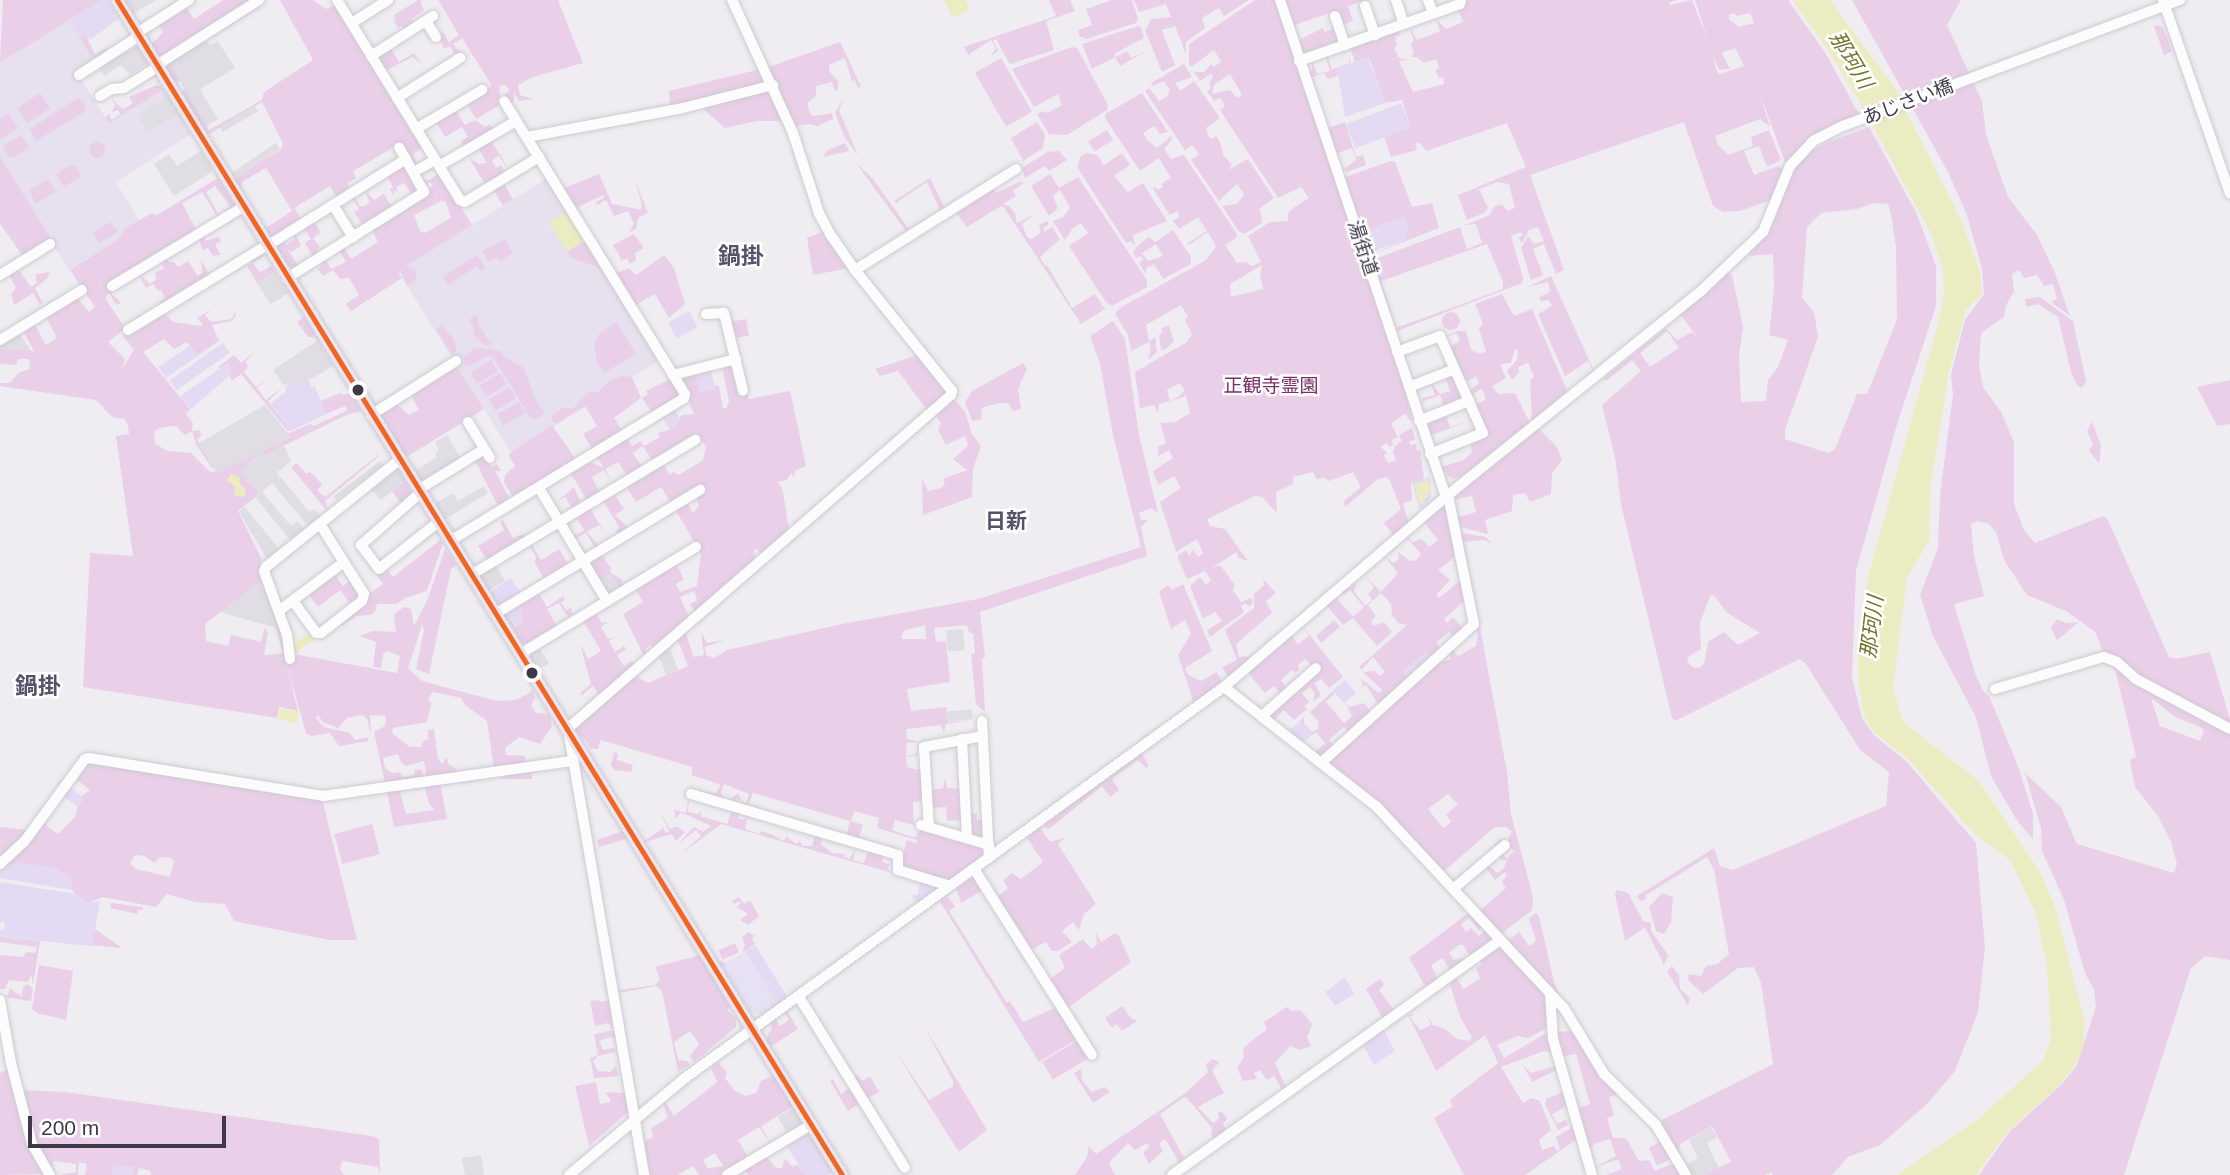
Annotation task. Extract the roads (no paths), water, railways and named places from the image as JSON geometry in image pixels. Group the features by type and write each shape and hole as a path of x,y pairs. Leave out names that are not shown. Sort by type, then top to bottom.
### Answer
{"main road":[{"path":"119,1 371,415 811,1125 837,1173"}],"street":[{"path":"79,75 189,0"},
{"path":"100,96 112,89 124,88 258,0"},
{"path":"337,0 460,200 466,202 539,157"},
{"path":"644,1175 568,733 951,395 952,391 855,270 819,212 793,133 732,0"},
{"name":"湯街道","path":"1280,0 1430,454 1447,496 1474,624 1322,762"},
{"path":"1395,0 1404,24"},
{"path":"1428,0 1433,13"},
{"path":"1299,61 1460,4 1461,0"},
{"name":"あじさい橋","path":"569,1175 634,1118 1224,687 1447,496 1599,376 1728,267 1763,232 1790,166 1799,153 1813,141 2164,3 2180,0"},
{"path":"352,23 383,2"},
{"path":"2164,3 2230,194"},
{"path":"1365,6 1375,35"},
{"path":"1335,16 1345,45"},
{"path":"371,55 430,19 436,37"},
{"path":"397,98 460,58"},
{"path":"527,137 683,108 772,85"},
{"path":"416,129 482,90"},
{"path":"450,541 684,398 685,394 504,101"},
{"path":"414,172 437,163 516,121"},
{"path":"287,278 424,192 399,147"},
{"path":"128,330 406,159"},
{"path":"855,270 1016,169"},
{"path":"333,205 353,237"},
{"path":"112,286 243,207"},
{"path":"0,260 4,273 50,244"},
{"path":"0,340 82,290"},
{"path":"706,314 724,313 743,391"},
{"path":"1397,352 1440,336 1482,435 1430,454"},
{"path":"673,374 736,359"},
{"path":"371,415 456,361"},
{"path":"1409,387 1455,369"},
{"path":"1419,421 1469,401"},
{"path":"438,522 379,569 376,569 361,545 419,492 487,453 468,422"},
{"path":"471,575 695,440"},
{"path":"290,659 280,610 264,571 266,567 399,460"},
{"path":"540,488 607,601"},
{"path":"495,614 700,490"},
{"path":"293,601 316,633 321,633 362,601 364,594 320,524"},
{"path":"520,654 696,547"},
{"path":"280,610 344,562"},
{"path":"1995,690 2104,657 2117,662 2136,679 2230,729"},
{"path":"1262,716 1316,668"},
{"path":"1224,687 1376,806 1550,992 1575,1024 1604,1074 1664,1135 1686,1175"},
{"path":"982,721 989,858"},
{"path":"983,736 924,747 925,826 989,845"},
{"path":"962,739 967,838"},
{"path":"0,864 24,842 89,758 323,796 572,761"},
{"path":"691,794 898,855 898,870 950,887"},
{"path":"1453,889 1504,845"},
{"path":"974,869 1092,1055"},
{"path":"1172,1175 1500,940"},
{"path":"1550,992 1553,1039 1592,1175"},
{"path":"799,997 905,1168"},
{"path":"0,1000 11,1063 32,1144 50,1175"},
{"path":"727,1175 811,1125"}],"water":[{"path":"944,0 966,0 970,10 952,18"},
{"name":"那珂川","path":"1792,0 1830,0 1894,87 1961,220 1980,272 1982,294 1966,310 1948,376 1930,490 1929,541 1907,577 1893,689 1904,723 1979,781 2040,872 2055,907 2085,1023 2083,1049 2075,1065 2059,1086 2009,1130 1976,1175 1897,1175 1978,1119 2043,1061 2051,1039 2047,966 2036,914 2010,860 1975,834 1908,759 1874,732 1865,718 1858,682 1858,640 1868,577 1939,320 1944,294 1943,271 1932,235 1857,97"},
{"path":"568,211 586,240 567,251 549,223"},
{"path":"231,474 239,477 240,484 246,490 244,497 234,495 235,487 227,480"},
{"path":"1428,480 1431,490 1421,505 1414,485"},
{"path":"310,632 315,639 296,653 295,643"},
{"path":"280,709 299,712 296,723 278,719"}],"district":[{"name":"鍋掛","path":"741,256"},
{"name":"日新","path":"1006,521"},
{"name":"鍋掛","path":"38,686"}],"park label":[{"name":"正観寺霊園","path":"1271,386"}]}
